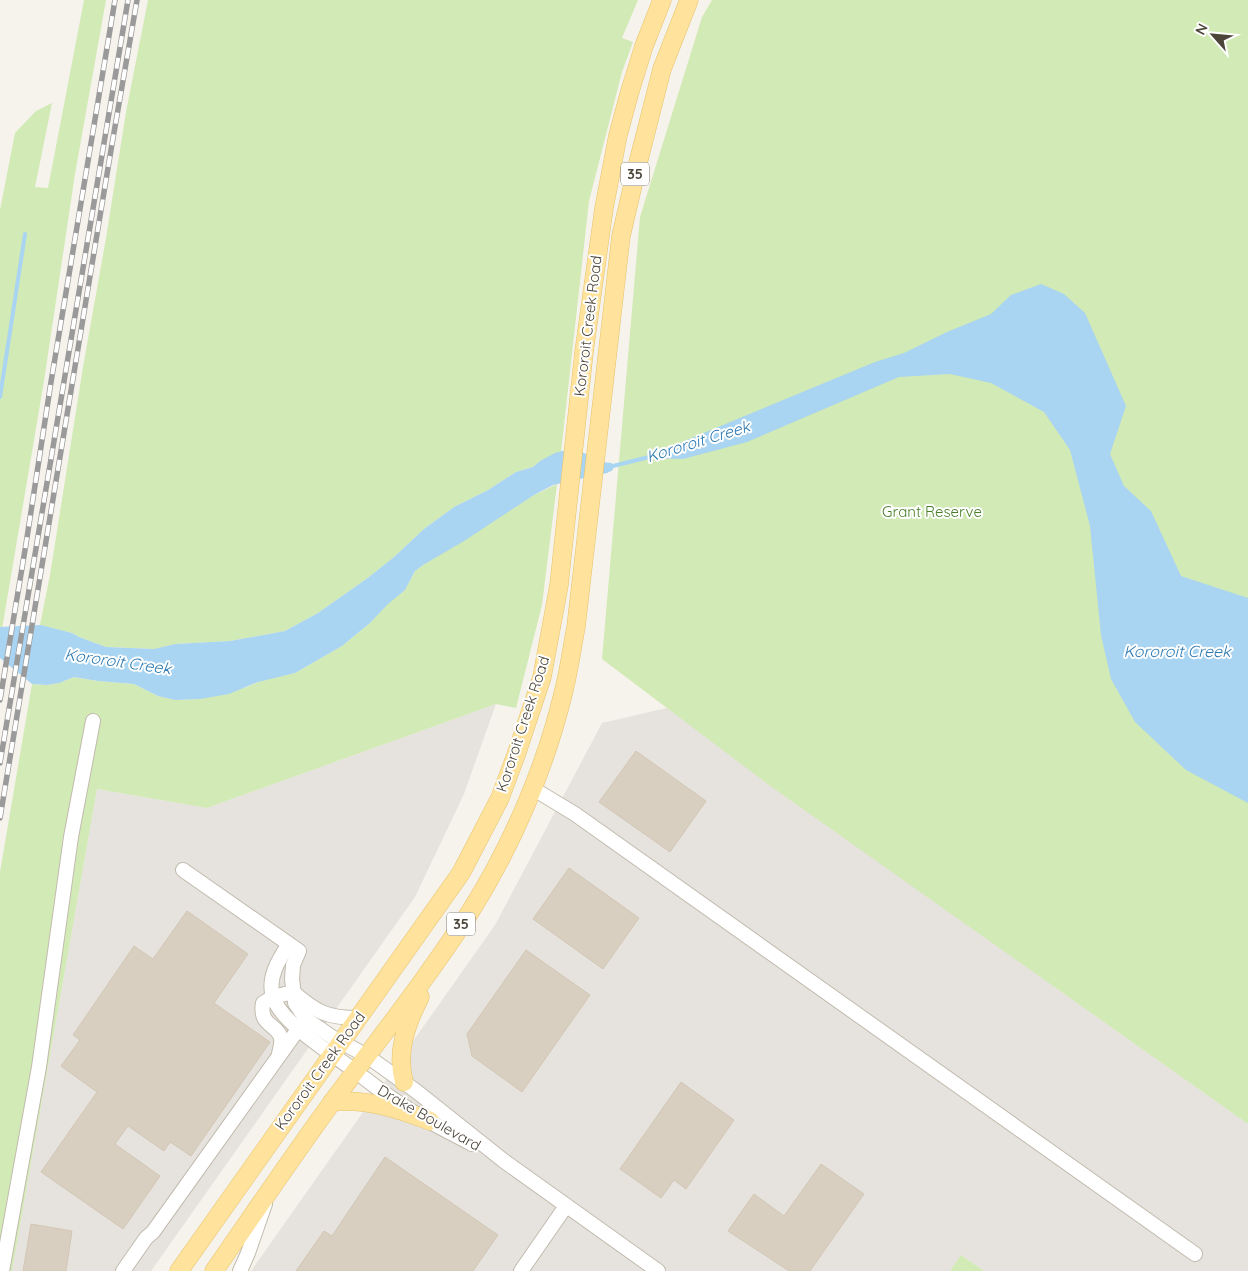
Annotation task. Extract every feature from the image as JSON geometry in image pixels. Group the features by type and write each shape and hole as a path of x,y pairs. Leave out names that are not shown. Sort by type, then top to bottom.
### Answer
{"main road":[{"name":"Kororoit Creek Road","path":"179,1271 460,873 500,798 542,677 557,594 566,526 584,352 604,208 618,135 644,46 662,0"},
{"name":"Kororoit Creek Road","path":"214,1271 332,1102 441,954 470,911 516,825 532,788 565,690 576,627 621,236 662,69 688,0"},
{"path":"404,1082 400,1055 406,1029 414,1008 441,954"},
{"path":"332,1102 353,1100 408,1113 430,1121"}],"street":[{"path":"2,1271 39,1067 71,837 92,721"},
{"path":"532,788 575,814 1195,1254"},
{"path":"183,870 294,947"},
{"path":"294,947 293,992 302,1024"},
{"path":"294,947 274,970 273,997 284,1014 336,1048"},
{"path":"293,992 309,1007 328,1015 338,1018 358,1018"},
{"path":"279,1054 282,1040 279,1032 264,1020 262,1003 273,997 293,992"},
{"path":"123,1271 302,1024"},
{"name":"Drake Boulevard","path":"336,1048 367,1056 404,1082 504,1161 658,1271"},
{"name":"Drake Boulevard","path":"336,1048 355,1072 405,1107 504,1161"},
{"path":"240,1271 270,1192"},
{"path":"521,1271 566,1206"}],"shaded area":[{"path":"496,704 464,794 415,897 151,1271 12,1271 97,789 207,808"},
{"path":"667,708 1248,1124 1248,1271 984,1271 961,1255 950,1271 251,1271 495,925 602,723"}],"green space":[{"path":"84,0 106,0 75,174 44,381 0,641 0,210 15,133 36,111 52,103 35,187 48,188"},
{"path":"148,0 638,0 622,38 633,42 622,72 589,201 561,452 540,461 533,467 516,472 488,490 454,507 424,529 369,577 318,613 285,631 230,641 175,644 155,649 106,647 72,633 40,625 50,575 126,112"},
{"name":"Grant Reserve","path":"712,0 1248,0 1248,1124 769,785 602,659 640,217 702,17"},
{"path":"557,484 542,605 516,708 496,704 207,808 97,789 12,1271 0,1271 0,872 32,684 47,685 59,683 74,677 134,684 158,696 175,700 200,699 247,687 271,678 295,673 342,646 370,623 388,603 405,590 415,571 423,565 534,495"},
{"path":"961,1255 984,1271 950,1271"}],"water":[{"name":"Kororoit Creek","path":"1041,284 1064,294 1085,313 1126,406 1110,454 1124,486 1151,511 1181,576 1248,598 1248,803 1186,770 1135,722 1111,679 1101,635 1090,526 1070,450 1044,412 991,383 950,374 899,377 747,442 683,459 648,458 677,444 875,362 904,353 947,332 991,314 1011,295"},
{"name":"Kororoit Creek","path":"566,450 584,453 601,462 612,463 613,470 553,485 423,565 415,571 405,590 370,623 342,646 295,673 258,682 229,694 200,699 175,700 158,696 134,684 74,677 47,685 32,684 0,658 0,627 41,625 72,633 106,647 154,649 175,644 230,641 285,631 318,613 369,577 424,529 454,507 488,490 516,472 533,467 555,453"}],"building":[{"path":"636,751 706,801 670,852 599,802"},
{"path":"569,868 639,918 603,969 533,919"},
{"path":"187,911 248,954 214,1003 270,1042 191,1156 170,1142 164,1151 128,1126 115,1144 160,1176 123,1229 41,1172 97,1092 61,1066 80,1040 73,1035 134,946 153,959"},
{"path":"526,950 590,995 522,1092 472,1056 467,1034"},
{"path":"681,1082 734,1120 686,1189 674,1180 661,1198 620,1169"},
{"path":"385,1157 498,1235 473,1271 296,1271 324,1231 332,1236"},
{"path":"821,1164 864,1194 810,1271 789,1271 728,1231 754,1194 784,1216"},
{"path":"31,1224 72,1231 66,1271 23,1271"}],"waterway":[{"path":"0,397 25,234"},
{"name":"Kororoit Creek","path":"609,467 653,456"}],"railway":[{"path":"0,700 115,0"},
{"path":"0,763 128,0"},
{"path":"0,818 137,0"}]}
